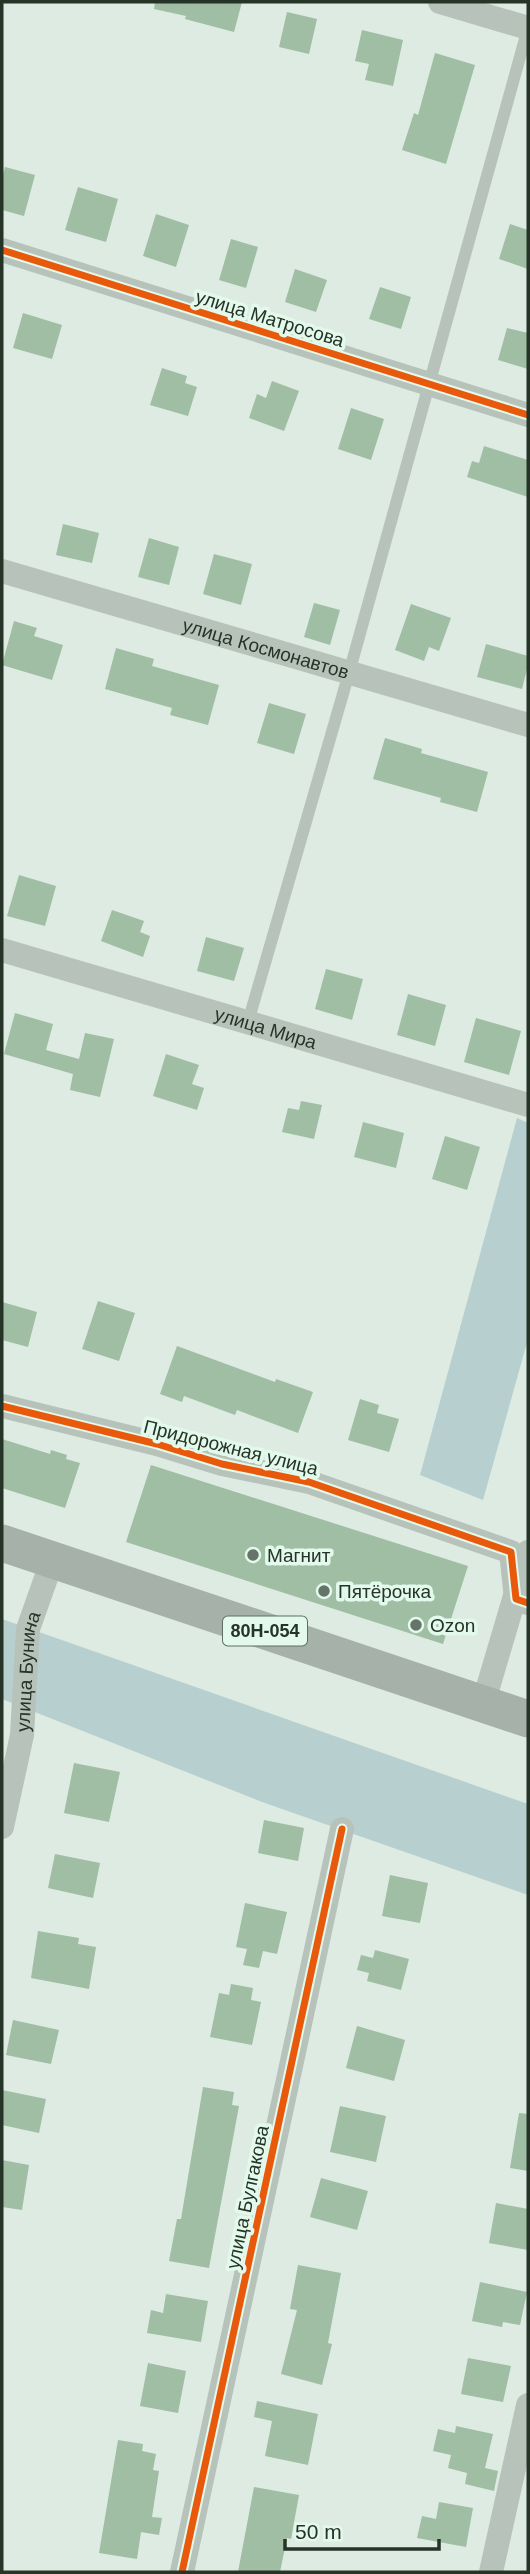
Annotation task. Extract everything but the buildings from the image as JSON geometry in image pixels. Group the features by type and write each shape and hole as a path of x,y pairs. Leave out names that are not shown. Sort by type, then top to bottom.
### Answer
{"main road":[{"name":"80Н-054","path":"2,1543 528,1719"}],"street":[{"path":"440,2 528,28"},
{"name":"улица Матросова","path":"2,250 528,415"},
{"name":"улица Космонавтов","path":"2,571 528,725"},
{"name":"улица Мира","path":"2,950 528,1105"},
{"name":"Придорожная улица","path":"2,1406 157,1444 222,1464 309,1482 510,1552 522,1602"},
{"path":"483,1704 522,1602 528,1552"},
{"name":"улица Бунина","path":"2,1827 22,1735 28,1629 52,1561"},
{"name":"улица Булгакова","path":"182,2572 342,1829"},
{"path":"491,2572 528,2406"}],"lane":[{"path":"248,1022 349,673 528,28"}],"shaded area":[{"path":"517,1118 528,1123 528,1339 483,1500 420,1475"},
{"path":"2,1619 528,1804 528,1895 262,1802 2,1699"}],"cycle path":[{"path":"2,250 528,415"},
{"path":"2,1406 157,1444 222,1464 309,1482 511,1552 516,1599 528,1603"},
{"path":"182,2572 342,1829"}],"place":[{"name":"Магнит","path":"253,1555"},
{"name":"Пятёрочка","path":"324,1591"},
{"name":"Ozon","path":"416,1625"}]}
